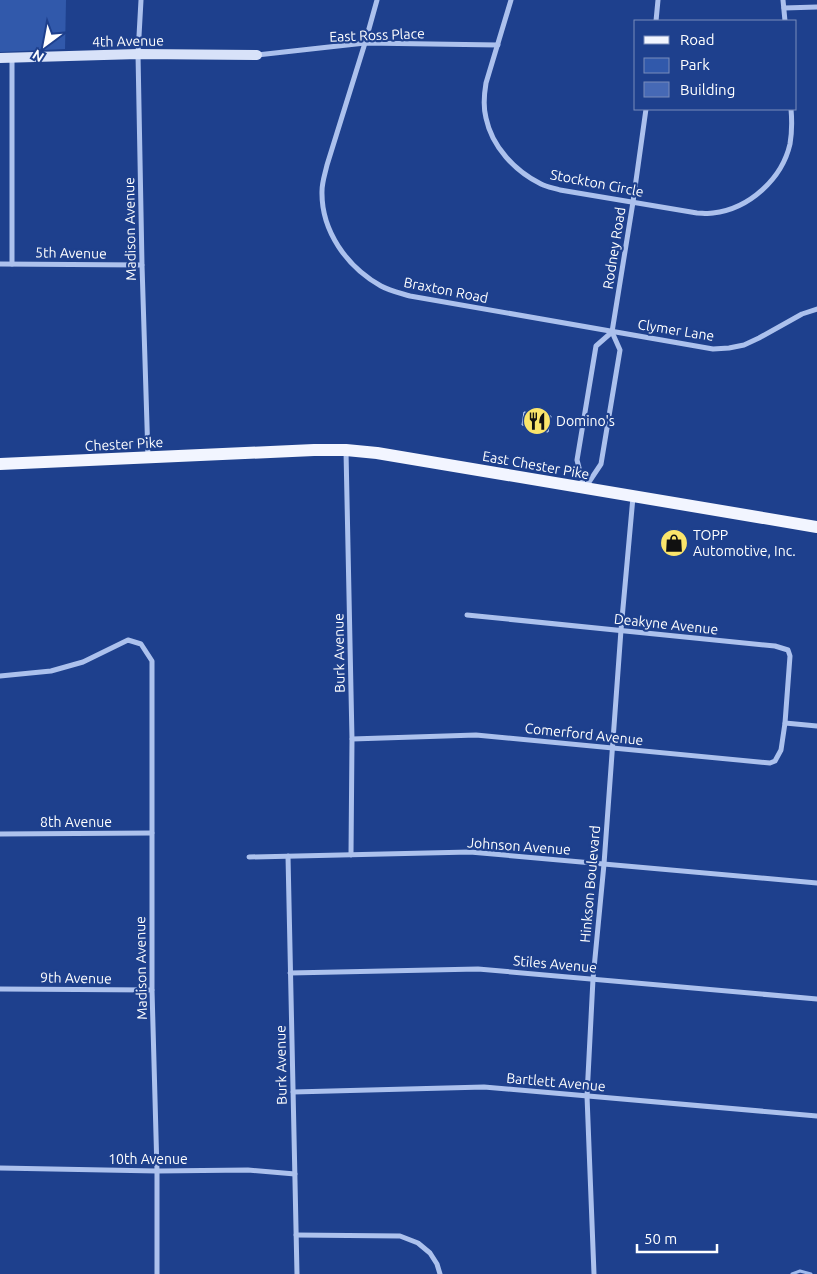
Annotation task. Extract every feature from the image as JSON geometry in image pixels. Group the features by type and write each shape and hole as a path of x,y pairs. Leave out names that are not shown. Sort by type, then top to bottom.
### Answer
{"main road":[{"name":"East Chester Pike","path":"248,453 346,450 385,455 817,527"},
{"name":"Chester Pike","path":"0,464 248,453"}],"street":[{"name":"Madison Avenue","path":"141,0 138,54 148,458"},
{"name":"Braxton Road","path":"377,0 324,178 322,192 323,208 332,237 349,260 364,274 395,292 612,332"},
{"name":"Stockton Circle","path":"511,0 486,83 485,117 501,151 525,175 543,185 560,190 697,213 728,210 753,197 777,174 785,160 790,144 792,130 791,110"},
{"path":"656,20 658,0"},
{"path":"783,0 785,20"},
{"path":"784,8 817,6"},
{"name":"East Ross Place","path":"257,55 365,43 498,45"},
{"name":"4th Avenue","path":"0,58 138,54 257,55"},
{"path":"12,57 12,264"},
{"name":"Rodney Road","path":"584,488 600,464 620,350 612,332 646,110"},
{"name":"5th Avenue","path":"0,264 142,266"},
{"name":"Clymer Lane","path":"612,332 713,348 729,348 744,345 802,314 817,309"},
{"path":"584,488 577,460 596,346 612,332"},
{"name":"Burk Avenue","path":"346,450 352,739 351,855"},
{"name":"Hinkson Boulevard","path":"594,1274 587,1096 593,979 633,496"},
{"name":"Deakyne Avenue","path":"467,614 775,646 788,650 790,656 785,724"},
{"name":"Madison Avenue","path":"0,676 51,671 83,662 128,640 141,644 152,661 152,990 157,1171 157,1274"},
{"path":"785,724 817,726"},
{"name":"Comerford Avenue","path":"352,739 476,735 770,763 775,760 781,750 785,724"},
{"name":"8th Avenue","path":"0,834 152,833"},
{"name":"Johnson Avenue","path":"249,857 470,852 817,882"},
{"name":"Burk Avenue","path":"288,856 297,1274"},
{"name":"Stiles Avenue","path":"290,973 478,969 817,999"},
{"name":"9th Avenue","path":"0,988 152,990"},
{"name":"Bartlett Avenue","path":"293,1092 484,1087 817,1116"},
{"name":"10th Avenue","path":"0,1168 157,1171 248,1170 295,1174"},
{"path":"296,1235 400,1236 418,1243 430,1253 437,1264 440,1274"}],"green space":[{"path":"0,0 66,0 65,49 0,52"}],"building":[{"name":"Domino's","path":"524,412 551,416 548,432 536,430 536,427 522,425"}],"waterway":[{"path":"792,1274 800,1271 811,1274"}],"place":[{"name":"Domino's","path":"537,421"},
{"name":"TOPP Automotive, Inc.","path":"674,543"}]}
